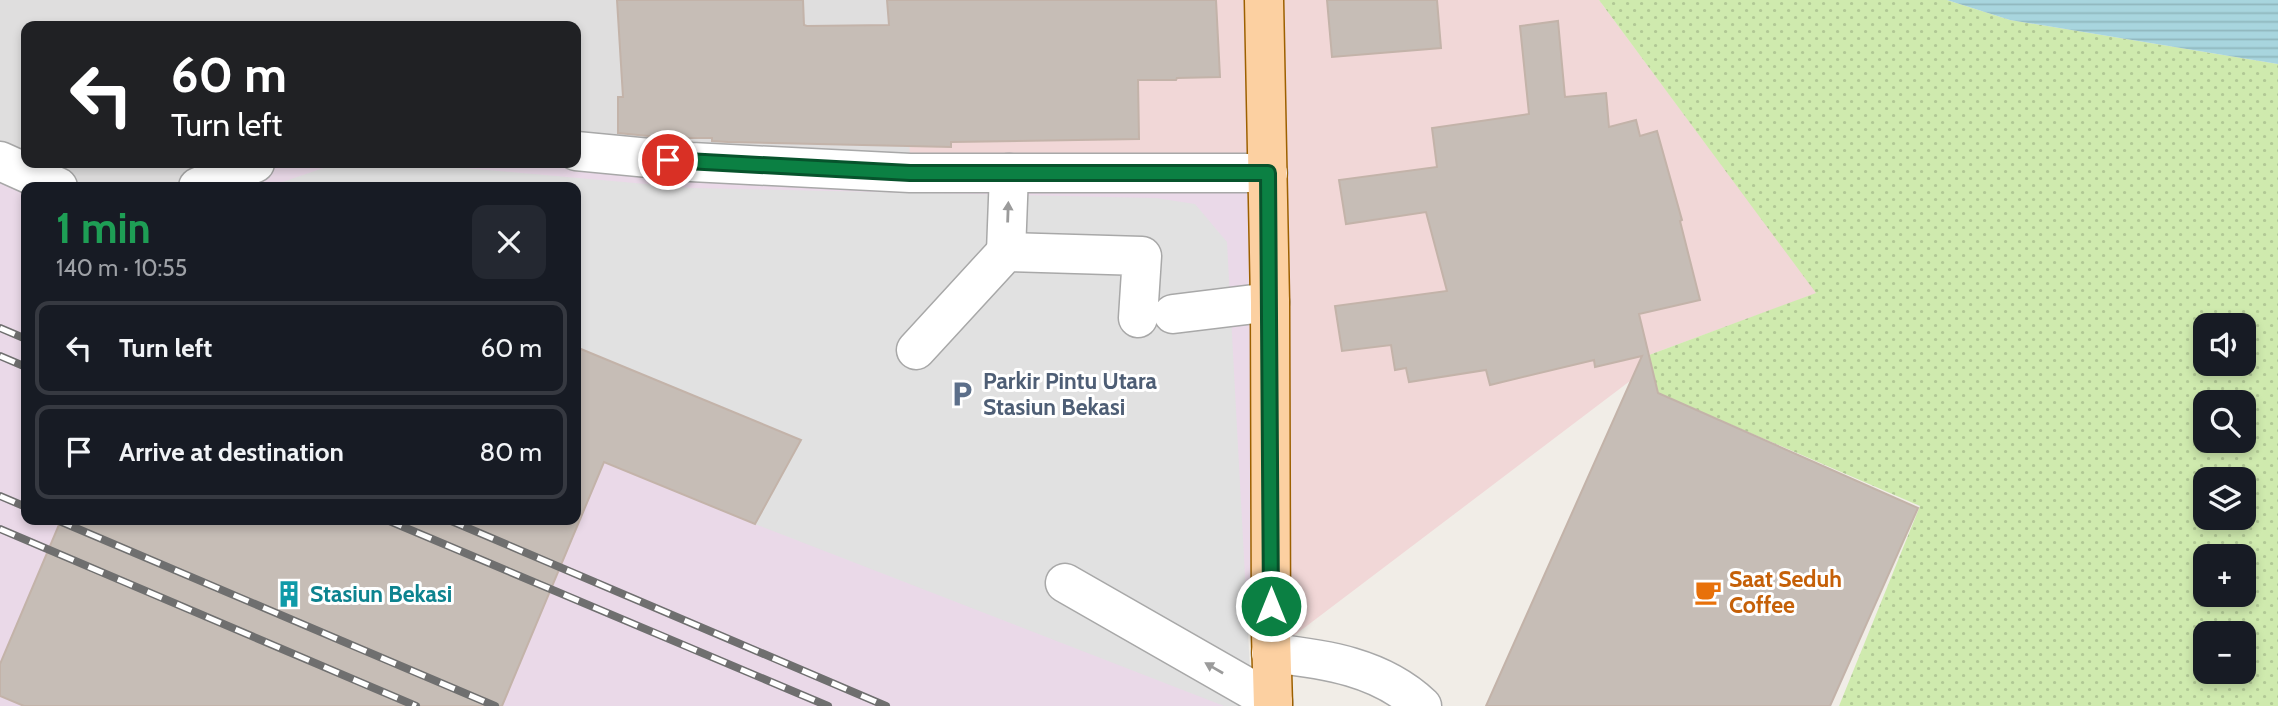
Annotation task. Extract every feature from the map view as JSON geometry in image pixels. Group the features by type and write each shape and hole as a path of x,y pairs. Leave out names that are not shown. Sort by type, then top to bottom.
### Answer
{"main road":[{"path":"1264,0 1270,302 1273,704"}],"street":[{"path":"581,151 691,162 910,173 1268,173"},
{"path":"0,161 47,182"},
{"path":"210,182 243,168"},
{"path":"916,350 1006,252 1009,173"},
{"path":"1006,252 1142,256 1155,316 1270,302"},
{"path":"1065,583 1273,704"},
{"path":"1271,653 1325,659 1384,678 1422,706"}],"shaded area":[{"path":"0,0 1264,0 1268,173 581,151 581,21 21,21 21,168 243,168 210,182 47,182 0,161"},
{"path":"907,0 1599,0 1817,293 1649,355 1630,381 1271,653 1270,302 910,173"},
{"path":"581,163 1268,173 1270,302 1243,706 0,706 0,166 21,183 21,525 581,525 581,182 210,182 243,168 581,168"},
{"name":"Parkir Pintu Utara Stasiun Bekasi","path":"323,168 465,168 691,188 1156,198 1195,204 1227,242 1252,706 1224,706 755,524 800,440 581,349 581,182 283,182"}],"green space":[{"path":"1599,0 1947,0 2010,20 2278,64 2278,706 1839,706 1920,506 1630,381 1649,355 1816,293"}],"water":[{"path":"1947,0 2278,0 2278,64 2010,20"}],"building":[{"path":"617,0 803,0 804,25 807,26 889,25 887,0 1216,0 1220,77 1138,80 1139,139 951,142 951,147 728,142 712,141 712,138 669,138 618,133 618,97 623,97"},
{"path":"1327,0 1437,0 1441,48 1332,57"},
{"path":"1558,21 1565,97 1606,93 1609,127 1636,120 1640,136 1657,131 1682,220 1680,221 1700,300 1639,314 1658,393 1918,508 1830,706 1486,706 1642,356 1595,367 1594,360 1490,385 1486,370 1409,382 1406,368 1395,370 1391,345 1342,351 1335,306 1447,291 1426,212 1346,224 1339,180 1437,167 1432,128 1529,114 1520,26"},
{"name":"Stasiun Bekasi","path":"581,349 801,440 755,524 604,462 581,517"},
{"name":"Stasiun Bekasi","path":"59,525 578,525 502,706 24,706 0,696 0,664"}],"railway":[{"path":"0,328 21,337"},
{"path":"0,356 21,365"},
{"path":"0,496 21,505"},
{"path":"69,525 495,706"},
{"path":"399,525 828,706"},
{"path":"461,525 886,706"},
{"path":"0,529 416,706"}],"place":[{"name":"Parkir Pintu Utara Stasiun Bekasi","path":"962,394"},
{"name":"Saat Seduh Coffee","path":"1708,592"},
{"name":"Stasiun Bekasi","path":"289,594"}],"route":[{"path":"668,160 910,173 1268,173 1271,606"}]}
